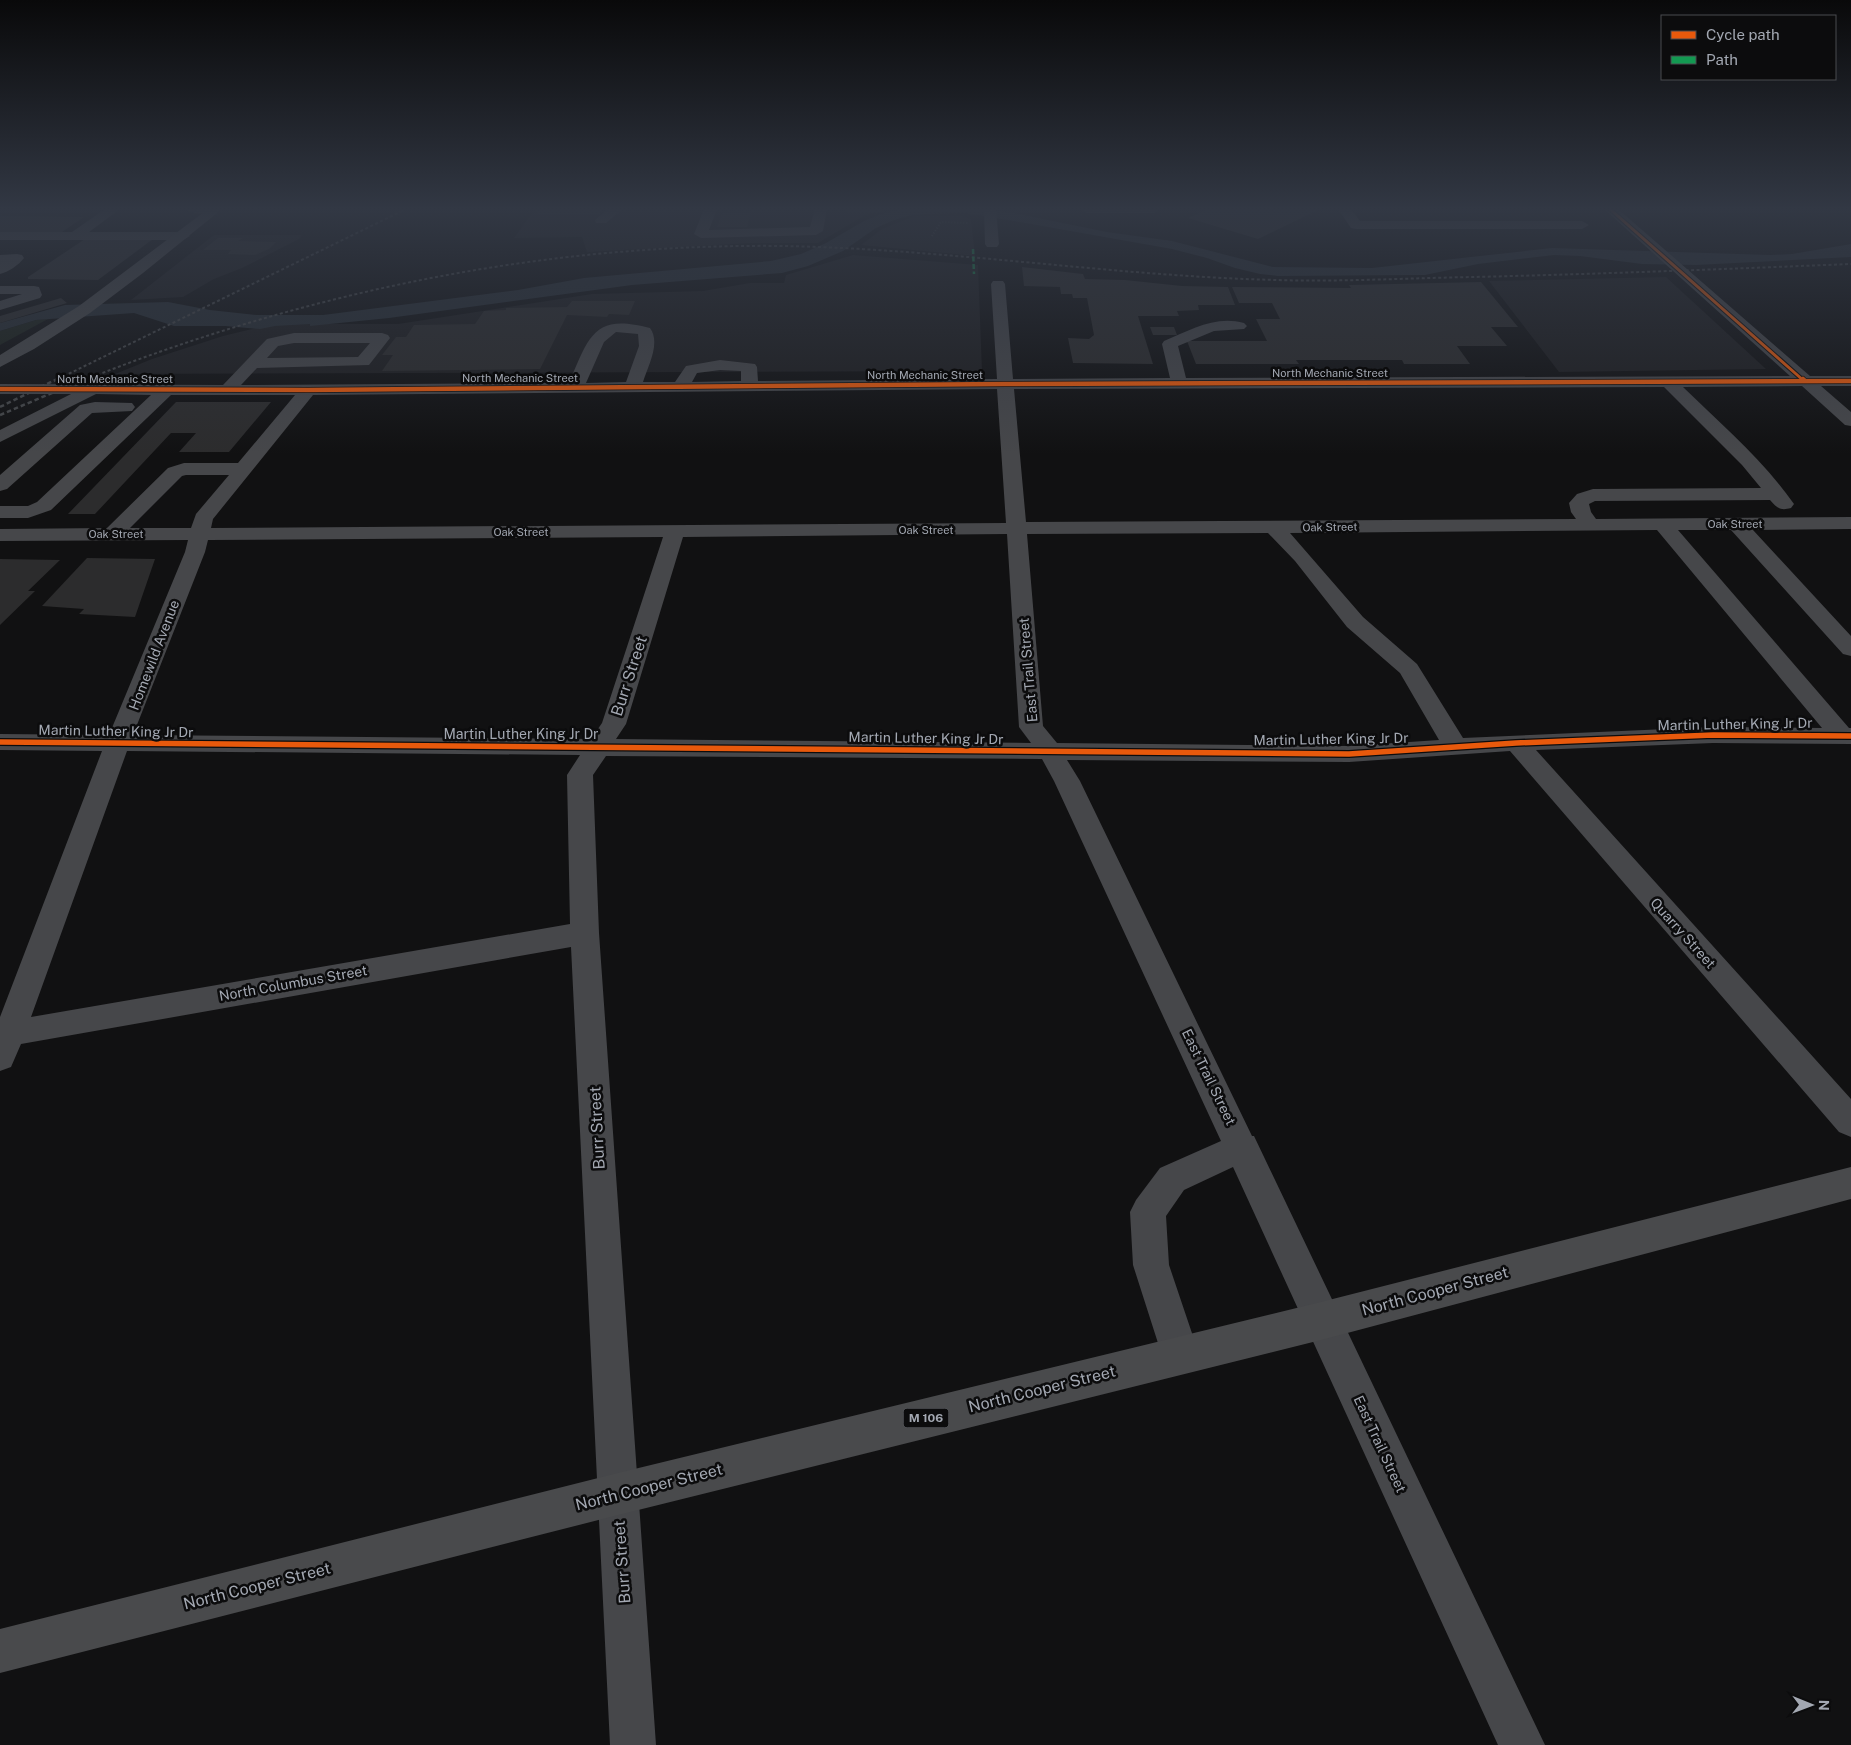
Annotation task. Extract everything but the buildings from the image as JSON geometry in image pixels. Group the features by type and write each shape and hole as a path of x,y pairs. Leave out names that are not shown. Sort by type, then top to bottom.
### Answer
{"main road":[{"path":"0,362 62,325 110,290"},
{"name":"North Cooper Street","path":"0,1651 618,1494 1320,1321 1851,1183"}],"street":[{"path":"0,290 7,304 35,295 34,290"},
{"name":"East Trail Street","path":"998,290 1031,727 1050,752 1067,781 1242,1147 1320,1321 1522,1745"},
{"path":"1702,290 1851,421"},
{"path":"1179,383 1170,344 1189,337 1197,331 1216,325 1239,326"},
{"path":"575,388 599,335 608,328 629,327 645,331 647,346 634,387"},
{"path":"227,390 273,342 294,338 382,338 342,390"},
{"path":"253,363 363,362"},
{"path":"1668,381 1777,494 1798,524"},
{"name":"North Mechanic Street","path":"0,389 342,390 1004,384 1851,381"},
{"path":"0,512 38,511 150,407 167,388"},
{"path":"0,437 94,389"},
{"name":"Homewild Avenue","path":"3,1042 117,744 194,552 203,518 308,390"},
{"path":"0,485 90,407 150,407"},
{"path":"0,451 22,439 52,440"},
{"path":"114,534 175,472 184,469 243,469"},
{"path":"1672,493 1696,524"},
{"path":"1732,493 1759,524"},
{"path":"1590,525 1581,512 1579,503 1584,498 1615,494 1777,494"},
{"name":"Oak Street","path":"0,535 675,530 1016,530 1851,523"},
{"path":"1662,524 1846,736"},
{"path":"1738,524 1851,649"},
{"path":"1275,528 1302,557 1355,622 1409,669 1456,748"},
{"name":"Burr Street","path":"634,1745 585,933 580,775 614,724 675,530"},
{"name":"Martin Luther King Jr Dr","path":"0,742 1349,754 1516,743 1713,735 1846,736"},
{"name":"Quarry Street","path":"1516,743 1851,1122"},
{"name":"North Columbus Street","path":"3,1042 585,933"},
{"path":"1180,1354 1151,1265 1148,1212 1172,1179 1242,1147"}],"shaded area":[{"path":"143,290 194,290 183,297 131,300"},
{"path":"515,290 592,290 389,318 310,326 310,324 275,326 260,329 225,326 174,326 134,313 36,320 0,331 0,323 65,305 168,302 210,310 257,315 323,315"},
{"path":"979,290 982,371 115,374 152,359 223,336 272,324 398,324 592,294 703,291"},
{"path":"1496,290 1681,290 1766,369 1559,372"},
{"path":"48,319 0,345 0,331 36,320"}],"railway":[{"path":"54,381 239,290"},
{"path":"82,381 166,350 252,322 374,290"},
{"path":"0,407 57,379"},
{"path":"0,415 85,379"}],"cycle path":[{"path":"1702,290 1805,381"},
{"path":"0,389 308,390 1004,384 1851,381"},
{"path":"0,742 1349,754 1516,743 1713,735 1851,736"}]}
